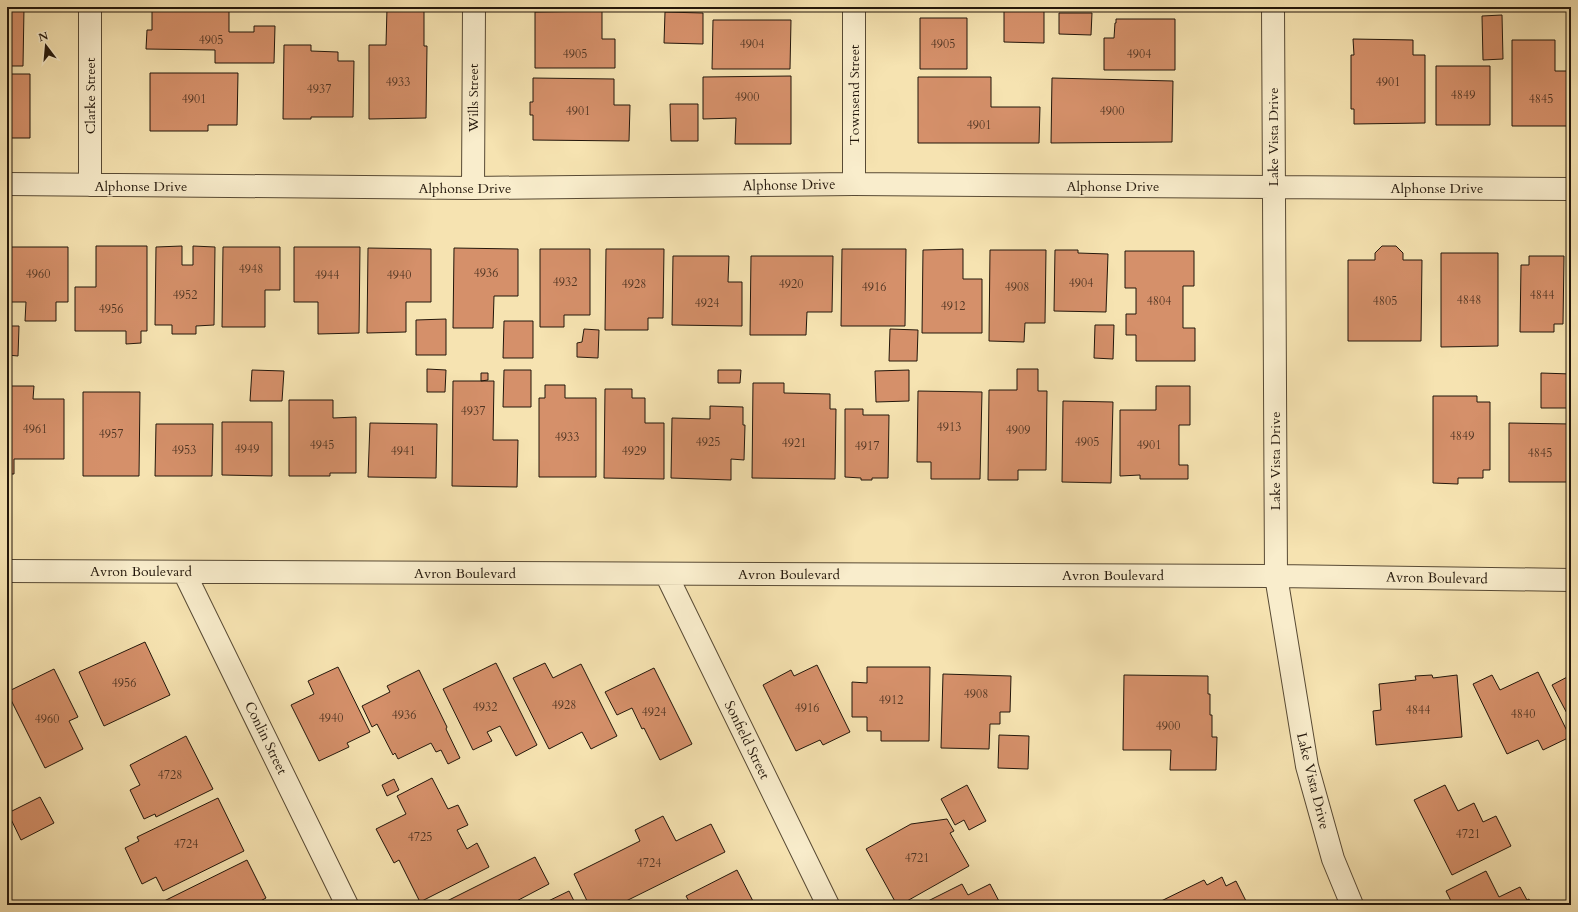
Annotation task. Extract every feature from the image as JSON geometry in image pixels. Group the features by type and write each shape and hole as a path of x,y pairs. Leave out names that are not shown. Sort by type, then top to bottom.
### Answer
{"street":[{"name":"Clarke Street","path":"90,7 90,185"},
{"name":"Wills Street","path":"473,188 474,7"},
{"name":"Townsend Street","path":"854,7 854,184"},
{"name":"Lake Vista Drive","path":"1273,7 1276,576 1307,766 1333,859 1352,905"},
{"name":"Alphonse Drive","path":"7,184 473,188 854,184 1571,189"},
{"name":"Avron Boulevard","path":"7,570 1276,576 1571,580"},
{"name":"Conlin Street","path":"184,572 347,905"},
{"name":"Sonfield Street","path":"666,574 828,905"}],"building":[{"path":"152,7 229,7 229,32 254,32 254,26 275,26 274,63 215,63 215,50 146,49 147,30 152,30"},
{"path":"7,8 24,8 23,66 7,66"},
{"path":"387,8 424,9 424,46 427,46 426,118 369,119 369,45 386,45"},
{"path":"602,11 602,39 615,39 615,68 535,68 535,12"},
{"path":"1004,11 1044,11 1044,43 1004,42"},
{"path":"665,12 703,13 703,44 664,43"},
{"path":"1059,13 1092,13 1091,35 1059,34"},
{"path":"1502,15 1503,59 1483,60 1482,16"},
{"path":"920,18 967,18 967,69 920,69"},
{"path":"1116,19 1175,19 1175,70 1104,70 1104,38 1114,38"},
{"path":"713,20 791,20 790,69 712,69"},
{"path":"1353,39 1413,40 1413,55 1425,55 1425,123 1354,124 1354,109 1351,109 1351,55 1354,55"},
{"path":"1512,40 1555,40 1555,71 1571,71 1571,126 1512,126"},
{"path":"284,45 311,45 311,51 338,52 338,61 354,61 353,117 283,119"},
{"path":"1436,66 1490,66 1490,125 1436,125"},
{"path":"150,73 238,73 237,125 208,125 208,131 150,131"},
{"path":"7,74 30,74 30,138 7,138"},
{"path":"791,76 791,144 735,144 736,118 703,119 703,77"},
{"path":"918,77 991,77 991,107 1040,107 1039,143 918,143"},
{"path":"533,78 614,79 614,105 630,105 629,141 533,140 533,115 530,115 530,102 533,102"},
{"path":"1052,78 1173,81 1172,142 1051,143"},
{"path":"670,104 698,104 698,141 671,141"},
{"path":"96,246 147,246 147,331 141,331 141,343 126,344 126,331 75,331 75,287 96,287"},
{"path":"182,246 182,265 193,265 193,246 215,247 214,325 196,326 196,334 172,334 172,325 155,325 156,247"},
{"path":"1382,246 1396,246 1403,253 1403,260 1422,260 1421,341 1348,341 1348,260 1375,260 1375,253"},
{"path":"7,247 68,247 68,302 56,302 56,321 25,321 26,302 7,302"},
{"path":"223,247 280,247 280,290 265,290 265,327 222,327"},
{"path":"294,247 360,247 359,333 318,334 318,302 294,302"},
{"path":"368,248 431,249 431,302 406,302 406,332 367,333"},
{"path":"454,248 518,249 518,296 494,296 493,328 453,328"},
{"path":"540,249 590,249 590,315 564,315 564,327 540,327"},
{"path":"606,249 664,249 663,318 648,318 648,330 605,330"},
{"path":"842,249 906,249 905,326 841,326"},
{"path":"963,249 963,279 982,279 982,333 922,333 923,250"},
{"path":"990,250 1046,250 1045,323 1025,323 1024,342 989,341"},
{"path":"1055,250 1078,250 1078,253 1108,254 1106,312 1054,311"},
{"path":"1125,251 1194,251 1194,286 1183,286 1183,328 1195,328 1195,361 1136,361 1136,335 1126,335 1126,314 1136,314 1136,288 1125,288"},
{"path":"1441,253 1498,253 1498,346 1441,347"},
{"path":"673,256 729,256 728,282 742,282 742,326 672,325"},
{"path":"751,256 833,256 832,312 807,312 806,335 750,335"},
{"path":"1529,256 1564,256 1563,324 1554,324 1554,332 1520,332 1521,265 1529,265"},
{"path":"446,319 446,355 416,355 416,320"},
{"path":"504,321 533,321 533,358 503,358"},
{"path":"1095,325 1114,325 1113,359 1094,358"},
{"path":"7,326 19,326 18,356 7,355"},
{"path":"584,329 599,330 598,358 577,357 577,343 582,342"},
{"path":"890,329 918,330 917,361 889,361"},
{"path":"427,369 446,370 445,392 427,392"},
{"path":"1017,369 1038,369 1038,391 1047,391 1046,470 1018,470 1018,480 988,480 989,390 1017,390"},
{"path":"252,370 284,371 282,401 250,401"},
{"path":"504,370 531,370 531,407 503,407"},
{"path":"718,370 741,370 740,383 718,383"},
{"path":"909,370 909,401 876,402 875,371"},
{"path":"481,373 488,373 488,380 481,381"},
{"path":"1541,373 1571,374 1571,408 1541,408"},
{"path":"453,381 494,381 493,440 518,440 517,487 452,486"},
{"path":"753,383 784,383 784,393 830,394 830,409 836,409 835,479 752,478"},
{"path":"545,385 565,385 565,398 596,398 596,477 539,477 539,398 545,398"},
{"path":"7,386 34,386 33,399 64,399 64,459 14,459 14,474 7,474"},
{"path":"1156,386 1190,386 1190,425 1179,425 1179,465 1188,465 1188,479 1140,479 1140,475 1120,476 1120,410 1156,410"},
{"path":"605,389 632,389 632,398 645,398 645,423 664,423 664,479 604,478"},
{"path":"918,391 982,392 980,479 931,479 931,462 917,462"},
{"path":"83,392 140,392 139,476 83,476"},
{"path":"1433,396 1477,396 1477,402 1490,402 1490,470 1483,470 1483,478 1458,478 1458,484 1433,483"},
{"path":"289,400 333,400 333,418 356,417 356,473 330,473 330,476 289,476"},
{"path":"1063,401 1113,402 1111,483 1062,482"},
{"path":"710,406 743,407 743,425 745,425 744,460 731,459 731,480 671,478 672,418 710,419"},
{"path":"845,409 863,409 863,415 889,415 888,478 861,480 861,478 845,477"},
{"path":"222,422 272,422 272,476 222,475"},
{"path":"370,423 437,424 436,478 368,477"},
{"path":"1509,423 1571,424 1571,482 1509,482"},
{"path":"156,424 213,424 212,476 155,476"},
{"path":"145,642 170,695 104,726 79,672"},
{"path":"496,663 537,745 516,756 500,726 487,732 492,741 473,750 443,689"},
{"path":"545,663 553,678 581,664 617,736 591,749 582,732 549,749 513,678"},
{"path":"817,665 850,732 823,745 820,740 796,751 763,685 791,670 794,676"},
{"path":"338,667 370,732 347,743 349,747 319,761 291,705 314,694 308,681"},
{"path":"867,667 930,667 929,741 881,741 881,731 867,731 867,717 852,717 852,682 867,683"},
{"path":"654,668 692,744 660,760 632,708 617,715 605,692"},
{"path":"54,669 78,717 69,721 83,749 45,768 7,692"},
{"path":"419,670 447,727 446,729 460,758 448,764 441,750 436,752 431,743 398,759 395,753 393,755 377,724 372,727 362,706 390,692 387,686"},
{"path":"1538,672 1570,737 1543,750 1538,740 1507,754 1473,684 1492,675 1500,690"},
{"path":"943,674 1011,676 1010,712 1000,712 1000,724 990,724 989,749 941,748"},
{"path":"1124,675 1208,676 1210,715 1212,715 1212,737 1217,737 1216,770 1170,770 1171,750 1123,750"},
{"path":"1432,675 1433,678 1457,675 1462,737 1376,745 1373,711 1381,710 1379,684 1416,680 1415,676"},
{"path":"1571,675 1571,721 1552,685"},
{"path":"999,735 1029,736 1028,769 998,768"},
{"path":"186,736 213,789 156,817 155,814 144,819 130,790 140,785 130,765"},
{"path":"432,778 448,809 458,805 468,825 457,830 467,849 477,843 489,867 420,902 399,860 394,863 376,829 406,814 397,796"},
{"path":"394,779 399,790 387,796 382,785"},
{"path":"967,785 986,821 969,830 964,820 955,825 941,799"},
{"path":"1445,785 1458,811 1474,803 1483,822 1496,816 1511,846 1452,875 1414,800"},
{"path":"40,797 54,823 21,840 8,813"},
{"path":"218,798 244,851 163,891 156,877 142,884 125,848 139,841 137,837"},
{"path":"663,816 676,841 711,824 725,852 618,905 589,905 574,874 640,841 635,830"},
{"path":"947,819 954,831 950,833 969,866 900,905 897,905 866,849 911,824"},
{"path":"535,857 549,884 509,905 439,905"},
{"path":"247,860 266,898 253,905 156,905"},
{"path":"737,870 755,905 691,905 686,896"},
{"path":"1486,871 1499,897 1520,887 1527,900 1529,899 1532,905 1453,905 1446,891"},
{"path":"1222,877 1226,886 1236,881 1248,905 1153,905 1204,880 1207,885"},
{"path":"962,884 968,895 990,884 1001,905 920,905"},
{"path":"569,891 576,905 540,905"}]}
